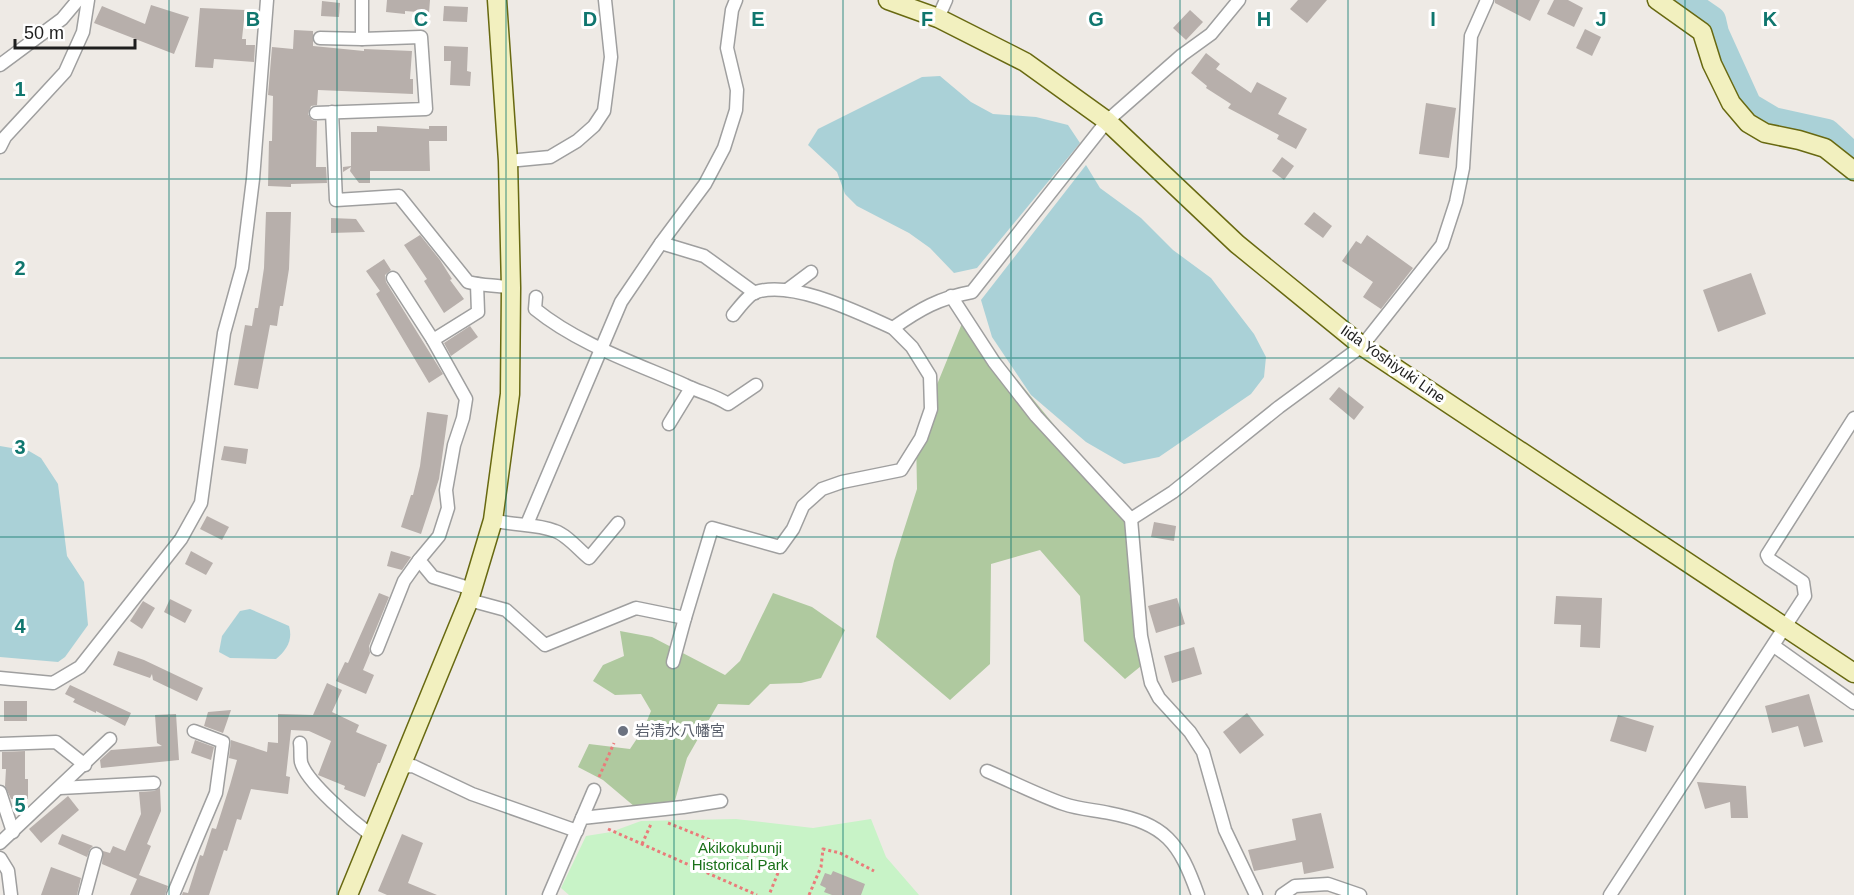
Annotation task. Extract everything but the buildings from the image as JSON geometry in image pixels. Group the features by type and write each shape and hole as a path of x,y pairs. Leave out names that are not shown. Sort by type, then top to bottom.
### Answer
{"street":[{"path":"0,65 62,19 78,0"},
{"path":"0,147 5,137 66,72 83,32 88,0"},
{"path":"0,678 53,683 80,667 181,539 201,502 224,333 242,268 253,179 267,0"},
{"path":"362,0 362,39"},
{"path":"348,895 471,595 493,520 510,394 511,288 508,161 498,0"},
{"path":"508,161 550,157 577,141 594,126 604,111 611,57 605,0"},
{"path":"527,524 621,302 705,184 723,148 736,110 737,90 727,48 732,10 736,0"},
{"name":"Iida Yoshiyuki Line","path":"888,0 938,18 1025,62 1107,121 1237,244 1362,346 1854,673"},
{"path":"938,18 946,0"},
{"path":"893,328 923,307 951,296 972,292 1107,121 1182,55 1211,34 1239,0"},
{"path":"1131,519 1173,492 1279,407 1362,346 1442,245 1456,202 1463,168 1471,36 1487,0"},
{"path":"1658,0 1702,32 1712,63 1731,103 1748,123 1765,134 1799,140 1825,148 1854,171"},
{"path":"316,113 426,109 421,37 320,38"},
{"path":"332,112 336,200 399,196 468,282 511,288"},
{"path":"661,243 704,256 755,293"},
{"path":"787,290 811,272"},
{"path":"377,649 404,581 439,536 448,508 446,490 454,444 466,399 433,340 393,278"},
{"path":"433,340 478,312 477,284"},
{"path":"673,662 712,528 780,547 793,529 803,506 822,489 851,480 901,470 921,438 931,409 930,376 912,347 893,328 836,303 787,290 755,293 733,315"},
{"path":"951,296 994,362 1036,416 1131,519 1141,636 1151,683 1158,698 1190,732 1203,752 1225,830 1256,895"},
{"path":"536,297 535,309 551,322 602,349 691,388 718,397 728,404 756,385"},
{"path":"669,424 691,388"},
{"path":"1610,895 1806,596 1803,582 1769,559 1769,550 1854,418"},
{"path":"493,520 510,525 527,524 557,531 589,558 618,523"},
{"path":"419,560 433,577 506,610 545,645 636,608 685,618"},
{"path":"1774,646 1854,703"},
{"path":"173,895 216,793 223,742 194,731"},
{"path":"0,843 110,740"},
{"path":"0,744 56,742 84,765"},
{"path":"300,743 301,764 316,784 343,813 372,836"},
{"path":"400,767 413,766 472,794 577,831"},
{"path":"987,771 1065,804 1116,814 1158,829 1175,844 1198,895"},
{"path":"60,788 154,783"},
{"path":"549,895 594,790"},
{"path":"0,792 14,832"},
{"path":"582,818 721,801"},
{"path":"85,895 96,854"},
{"path":"0,858 8,871 11,895"},
{"path":"1282,895 1294,886 1328,884 1360,895"}],"path":[{"path":"600,775 614,742"},
{"path":"582,818 758,895"},
{"path":"642,844 654,818"},
{"path":"664,822 780,868 769,895"},
{"path":"809,895 821,867 823,849 840,854 874,871"}],"green space":[{"path":"965,316 1131,519 1146,662 1125,679 1084,641 1080,596 1040,550 991,564 990,664 950,700 876,637 894,561 917,489 916,436"},
{"path":"773,593 812,607 845,630 821,678 801,683 770,684 749,705 718,704 687,758 672,811 641,812 603,780 578,767 589,744 630,749 644,728 651,711 641,694 615,695 593,681 603,665 624,656 620,631 652,637 725,675 740,661"},
{"name":"Akikokubunji Historical Park","path":"736,819 813,828 871,819 886,857 919,895 569,895 561,888 586,836 611,832 641,821"}],"water":[{"path":"940,76 971,102 993,114 1036,117 1068,125 1080,143 977,268 954,273 930,248 909,233 857,206 845,194 837,172 808,145 818,129 922,77"},
{"path":"1086,165 1100,188 1141,218 1173,250 1211,278 1254,334 1266,357 1264,377 1251,394 1159,457 1124,464 1086,442 1031,395 992,337 981,300"},
{"path":"0,446 29,451 41,458 58,484 67,556 84,582 88,625 65,657 58,662 0,657"},
{"path":"250,609 289,626 288,644 276,659 230,658 219,652 222,636 240,611"}],"waterway":[{"path":"1683,0 1712,20 1715,33 1748,106 1773,121 1827,133 1854,158"}],"place":[{"name":"岩清水八幡宮","path":"623,731"}]}
